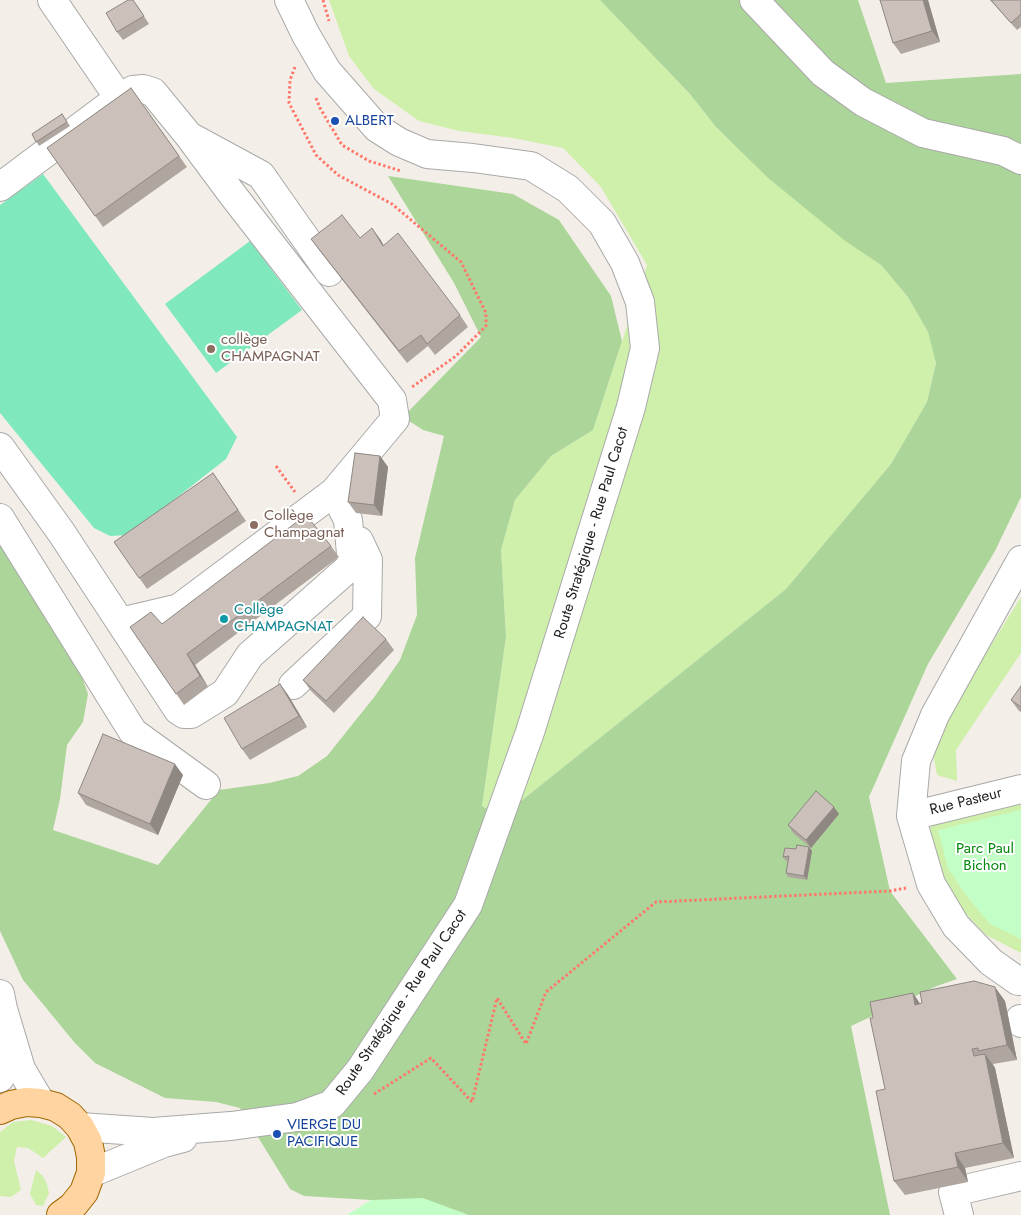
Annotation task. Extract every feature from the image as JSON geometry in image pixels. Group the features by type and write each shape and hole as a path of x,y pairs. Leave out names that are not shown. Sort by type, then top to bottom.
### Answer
{"main road":[{"path":"0,1110 11,1105 26,1102 41,1103 63,1111 80,1128 88,1142 91,1157 91,1173 84,1192 69,1212"}],"street":[{"path":"52,0 119,98"},
{"name":"Route Stratégique - Rue Paul Cacot","path":"80,1128 154,1132 232,1126 298,1118 332,1104 360,1070 468,905 530,732 631,407 646,348 640,302 625,263 602,223 568,189 531,166 427,154 399,142 377,128 327,71 306,35 289,0"},
{"path":"754,0 823,73 863,102 923,132 1003,151 1021,160"},
{"path":"0,188 119,98 133,90 143,89 153,92 392,400 395,419 334,492 180,608 120,622"},
{"path":"189,136 261,175 329,272"},
{"path":"0,447 61,532 178,710 184,714 191,714 225,693 250,655 352,565 348,520"},
{"path":"293,685 367,616 368,560 334,492"},
{"path":"0,518 133,732 206,784"},
{"path":"1021,560 935,715 916,761 912,784 911,816 931,884 956,926 992,962 1018,981 1021,981"},
{"name":"Rue Pasteur","path":"911,816 1021,789"},
{"path":"0,1078 1,1001"},
{"path":"1,1001 22,1069 41,1103"},
{"name":"Route Stratégique - Rue Paul Cacot","path":"91,1173 164,1143 232,1126"},
{"path":"959,1215 953,1192 1021,1176"}],"path":[{"path":"323,0 330,25"},
{"path":"296,64 290,80 289,104 316,155 338,175 392,204 461,262 486,313 486,326 456,356 392,400"},
{"path":"276,466 309,510"},
{"path":"371,1096 431,1058 472,1102 497,998 526,1044 546,992 656,902 890,891 931,884"}],"green space":[{"path":"329,0 600,0 690,94 716,127 767,177 881,265 908,297 928,332 936,362 927,402 891,464 786,589 501,817 482,806 506,637 501,550 515,500 551,456 593,430 647,265 601,187 563,148 513,138 459,131 419,121 374,89 349,56"},
{"path":"600,0 858,0 886,83 1021,74 1021,497 995,551 928,664 869,797 890,891 957,979 937,986 851,1026 890,1215 457,1215 371,1200 304,1196 290,1189 240,1108 216,1102 165,1098 95,1063 75,1043 23,980 0,931 0,530 60,617 88,694 83,722 67,745 60,799 53,830 158,865 219,790 269,783 298,776 327,756 375,696 400,660 417,615 415,558 444,436 423,430 403,417 481,337 454,283 388,176 513,194 559,220 611,296 622,341 593,430 551,456 515,500 501,550 506,637 482,806 501,817 786,589 891,464 927,402 936,363 928,332 908,297 881,265 844,240 767,177 716,127 690,94"},
{"path":"43,174 237,437 226,459 129,535 110,536 94,528 0,413 0,205"},
{"path":"250,241 302,310 216,373 165,304"},
{"path":"1021,597 1021,653 956,750 957,781 937,775 931,741"},
{"name":"Parc Paul Bichon","path":"1021,800 1021,953 986,935 962,910 934,859 928,839 931,826 940,818"},
{"name":"Parc Paul Bichon","path":"1021,810 1021,939 990,924 965,894 948,868 938,830"},
{"path":"31,1120 52,1126 66,1137 43,1158 28,1148 17,1147 14,1161 21,1190 11,1197 0,1196 0,1132 13,1122"},
{"path":"36,1170 43,1176 49,1193 43,1206 36,1205 30,1194"},
{"path":"423,1198 469,1215 347,1215 371,1200"}],"building":[{"path":"128,0 133,0 144,16 117,32 106,13"},
{"path":"880,0 923,0 932,31 893,43"},
{"path":"991,0 1021,0 1021,14 1011,23"},
{"path":"131,88 179,156 95,216 47,148"},
{"path":"62,114 67,122 36,142 32,134"},
{"path":"342,215 360,238 372,228 383,246 398,233 460,315 427,344 421,335 399,351 311,239"},
{"path":"355,453 380,456 374,505 348,502"},
{"name":"Collège CHAMPAGNAT","path":"213,473 238,510 139,578 114,542"},
{"name":"Collège CHAMPAGNAT","path":"306,515 331,546 187,654 200,676 176,694 130,627 151,612 162,624"},
{"path":"363,617 386,639 326,701 303,680"},
{"path":"280,684 299,716 242,749 224,718"},
{"path":"1021,686 1021,707 1011,700"},
{"path":"103,734 175,764 150,824 78,793"},
{"path":"816,791 834,807 806,840 788,825"},
{"path":"797,845 809,847 804,876 786,873 789,856 783,857 785,848 796,849"},
{"path":"974,981 995,987 1007,1045 978,1051 978,1048 972,1049 974,1056 985,1054 1003,1143 955,1153 958,1167 894,1181 876,1091 885,1089 870,1018 873,1018 870,1002 913,993 915,1005 922,1003 920,992"}],"place":[{"name":"ALBERT","path":"335,121"},
{"name":"collège CHAMPAGNAT","path":"211,349"},
{"name":"Collège Champagnat","path":"254,525"},
{"name":"Collège CHAMPAGNAT","path":"224,619"},
{"name":"VIERGE DU PACIFIQUE","path":"277,1134"}]}
